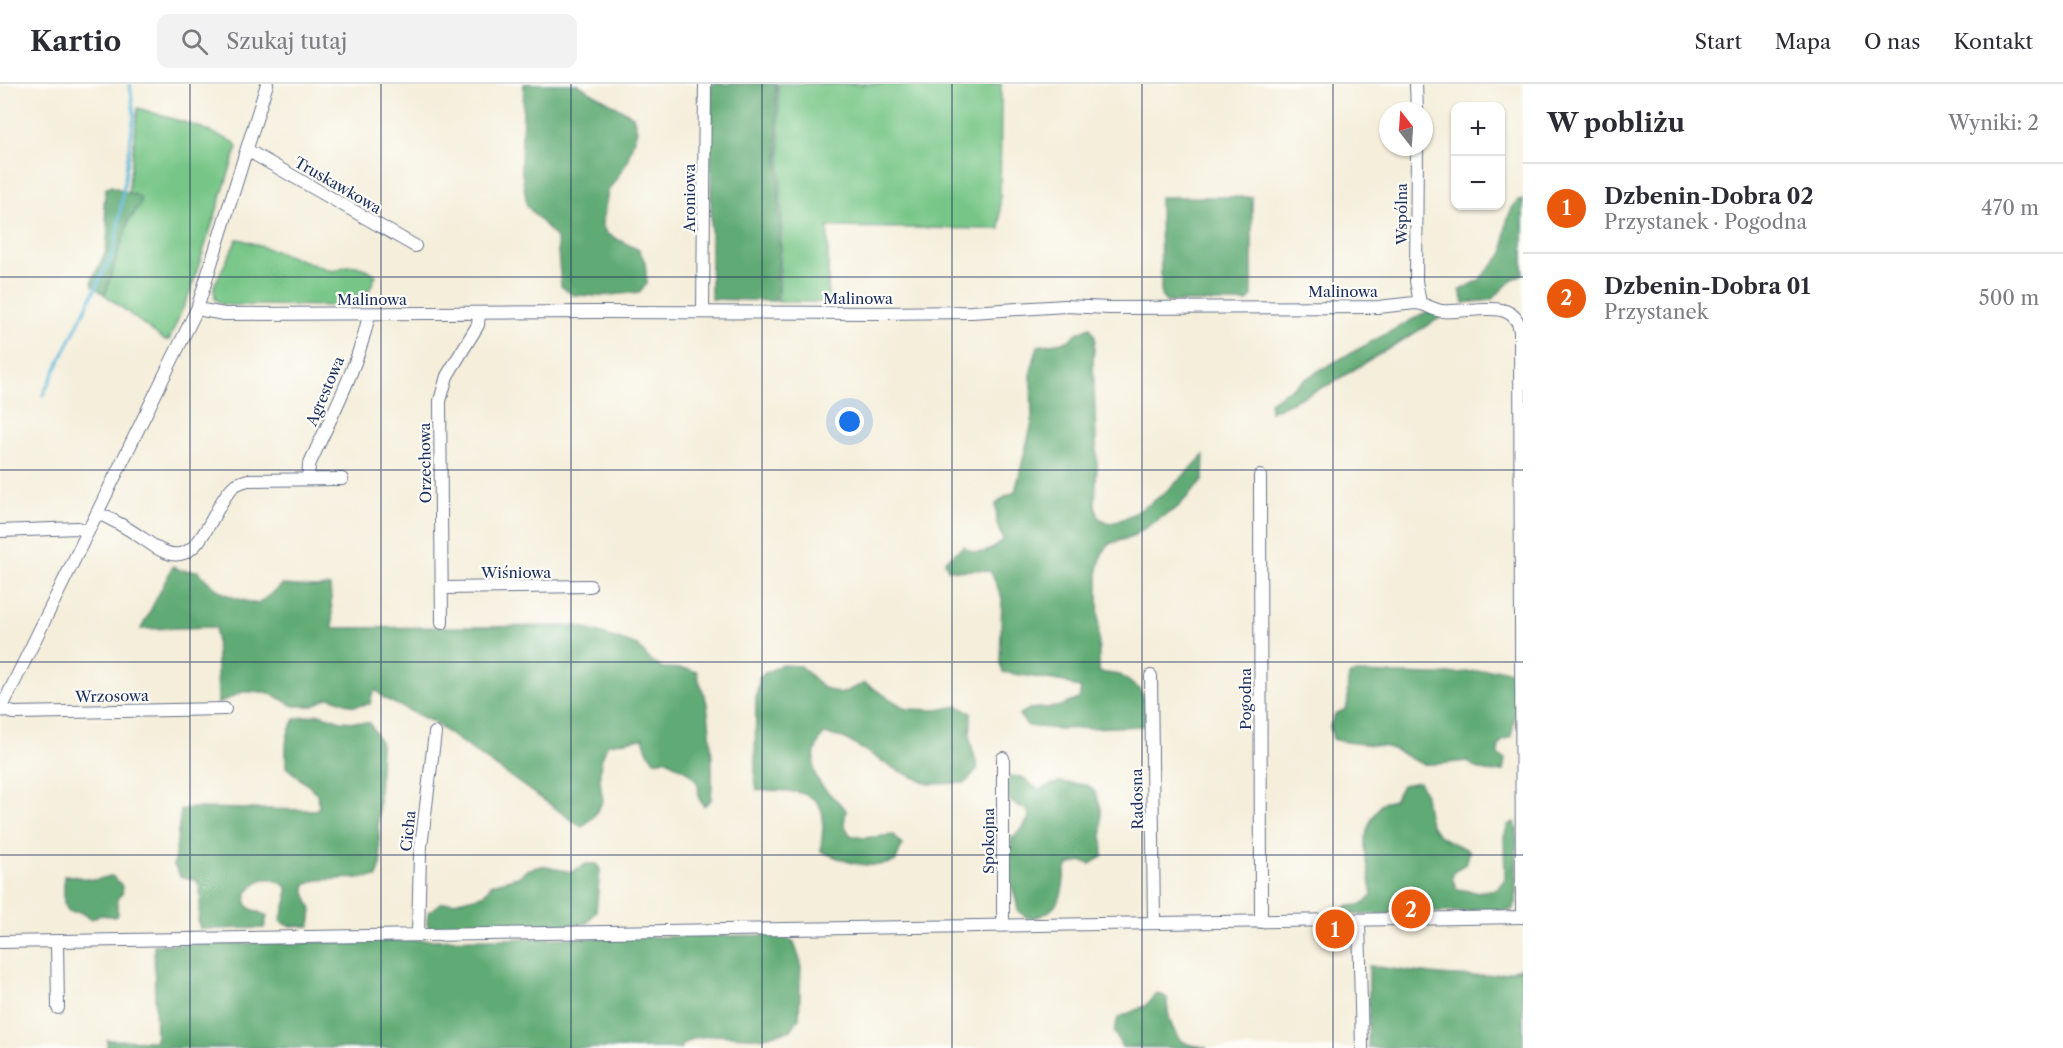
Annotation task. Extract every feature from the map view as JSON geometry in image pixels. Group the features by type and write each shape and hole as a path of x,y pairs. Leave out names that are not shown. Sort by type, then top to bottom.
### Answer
{"street":[{"path":"1,710 196,309 267,84"},
{"name":"Aroniowa","path":"703,312 705,84"},
{"path":"1416,84 1417,102"},
{"name":"Truskawkowa","path":"247,150 415,246"},
{"name":"Wspólna","path":"1417,156 1416,281 1420,303"},
{"name":"Malinowa","path":"196,309 224,314 972,312 1065,306 1109,308 1378,307 1420,303 1442,311 1505,310 1519,314 1522,917"},
{"name":"Agrestowa","path":"308,479 309,465 351,369 367,328 369,314"},
{"name":"Orzechowa","path":"442,623 440,400 447,376 478,325 480,314"},
{"name":"Pogodna","path":"1260,476 1261,921"},
{"path":"97,513 112,519 166,553 179,555 191,550 200,539 227,494 236,485 248,480 342,479"},
{"path":"0,531 78,528 88,532"},
{"name":"Wiśniowa","path":"442,588 590,586"},
{"name":"Radosna","path":"1151,676 1154,922"},
{"name":"Wrzosowa","path":"1,710 14,713 225,709"},
{"name":"Cicha","path":"418,934 420,855 435,733"},
{"name":"Spokojna","path":"1003,758 1003,925"},
{"path":"0,942 1522,917"},
{"path":"1359,920 1362,1048"},
{"path":"57,941 58,1008"}],"green space":[{"path":"524,84 577,84 633,116 637,130 626,164 608,191 602,225 607,234 639,250 645,262 647,283 640,292 599,296 573,295 561,286 557,239 527,206 521,166"},
{"path":"711,84 776,84 780,227 776,301 711,299"},
{"path":"778,84 1001,84 1000,229 828,227 828,302 778,302 782,225"},
{"path":"138,108 199,127 234,142 237,148 190,292 169,340 164,340 105,295 129,219 133,216 140,197 128,193"},
{"path":"111,186 140,197 141,203 129,219 105,295 93,286 92,280 106,251 108,229 104,205 106,188"},
{"path":"1160,197 1252,197 1252,296 1247,302 1166,302 1161,296"},
{"path":"1518,200 1523,200 1523,274 1513,279 1491,300 1464,303 1460,290 1478,281 1504,253 1508,219"},
{"path":"237,239 333,271 354,266 376,275 362,306 223,305 215,299 214,286"},
{"path":"1426,312 1443,316 1330,384 1270,412 1270,402 1320,370"},
{"path":"1090,327 1095,337 1093,361 1097,465 1095,505 1099,518 1110,524 1137,512 1161,496 1204,455 1203,480 1178,507 1131,537 1109,544 1102,554 1098,569 1099,672 1120,675 1139,689 1146,701 1145,726 1059,729 1028,726 1019,715 1029,709 1057,707 1079,699 1081,689 1065,682 1003,672 1000,663 1002,598 991,572 948,569 945,561 964,546 974,552 984,552 1003,540 997,523 996,504 1015,492 1032,423 1031,371 1038,346 1068,341 1077,333"},
{"path":"173,566 180,570 198,571 211,585 224,594 258,604 282,585 330,586 333,628 578,626 638,646 649,659 662,668 687,669 697,672 706,700 711,740 711,800 704,806 699,799 698,784 690,773 665,759 654,761 643,738 608,744 602,758 600,772 603,801 594,816 582,827 431,721 385,699 376,690 372,694 370,704 354,706 329,697 313,706 294,706 267,692 242,692 218,704 216,627 141,629"},
{"path":"780,665 800,666 823,687 840,694 865,683 906,709 938,710 958,706 971,713 970,741 978,768 965,783 929,784 895,769 844,738 824,734 820,740 814,760 816,775 823,787 846,810 844,824 850,835 863,838 894,835 902,845 896,861 876,865 857,864 821,851 823,818 821,808 815,800 798,792 757,790 755,778 756,699 760,676"},
{"path":"1499,669 1512,672 1517,696 1511,737 1502,741 1498,748 1498,755 1505,759 1503,771 1484,770 1467,761 1424,764 1390,748 1333,739 1330,726 1335,714 1346,709 1350,674 1435,675"},
{"path":"319,714 341,721 370,723 381,744 378,824 381,864 377,877 317,880 305,885 305,893 312,910 310,926 290,926 280,921 287,900 287,887 272,880 261,880 247,892 246,903 249,908 267,916 264,928 200,929 198,919 200,894 197,880 181,877 174,865 181,810 192,808 315,810 319,807 317,793 286,767 286,747 287,737 295,719"},
{"path":"1010,776 1022,777 1039,790 1059,782 1087,785 1095,792 1101,808 1103,856 1090,864 1081,861 1068,865 1059,900 1051,910 1040,916 1027,918 1018,911 1009,878 1012,838 1023,828 1030,816 1026,809 1010,802 1006,787"},
{"path":"1419,782 1425,794 1433,829 1439,835 1470,851 1466,864 1455,870 1452,878 1457,889 1476,892 1497,889 1505,879 1504,837 1508,825 1514,822 1517,828 1516,903 1512,910 1344,915 1343,909 1348,905 1362,904 1372,895 1365,838 1373,816 1382,803 1394,800 1402,785"},
{"path":"586,864 597,864 600,870 596,911 587,923 430,928 427,924 428,913 440,903 483,895 492,884 518,877 527,870 541,866 572,872"},
{"path":"64,876 94,880 112,876 122,886 122,894 118,897 118,914 115,917 101,915 91,919 80,912 69,912 64,903"},
{"path":"781,935 794,943 801,963 799,1018 791,1030 761,1038 718,1035 694,1038 682,1045 682,1048 107,1048 107,1040 156,1041 154,945"},
{"path":"1369,966 1447,976 1487,976 1523,967 1523,1048 1368,1048"},
{"path":"1158,993 1167,998 1169,1018 1178,1037 1188,1044 1207,1048 1122,1047 1114,1032 1118,1018 1145,1006"}],"waterway":[{"path":"43,395 112,255 116,241 134,115 130,84"}],"place":[{"name":"Dzbenin-Dobra 01","path":"1411,909"},
{"name":"Dzbenin-Dobra 02","path":"1335,929"}]}
